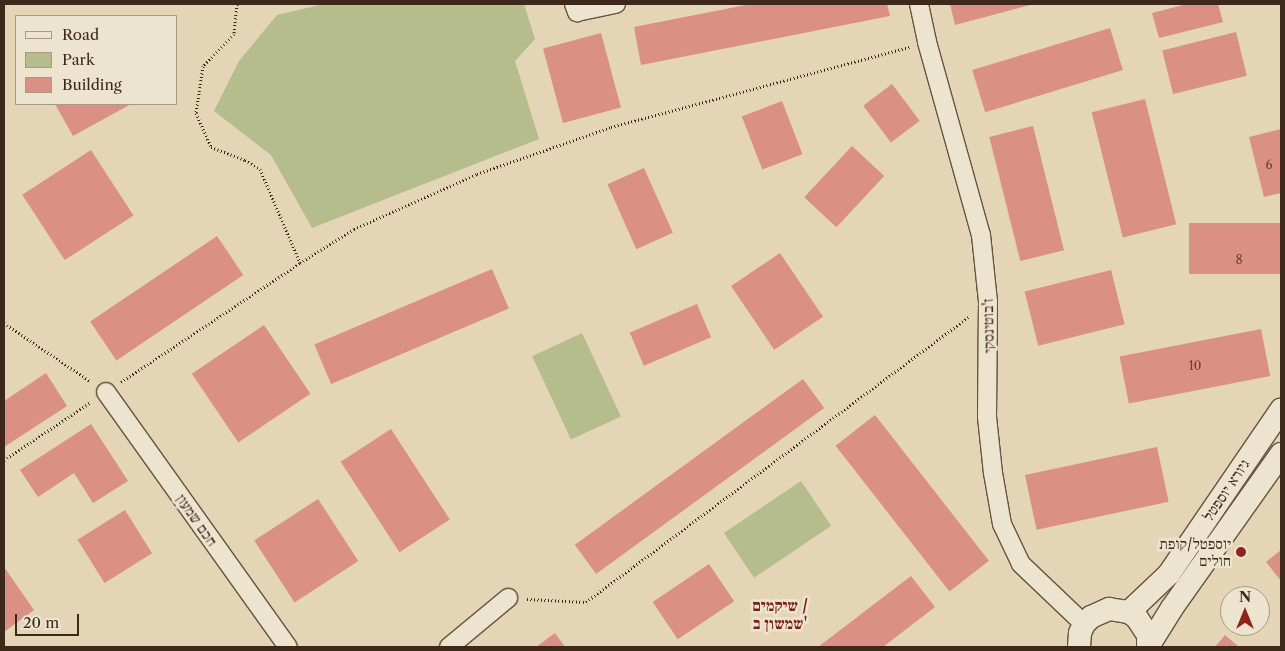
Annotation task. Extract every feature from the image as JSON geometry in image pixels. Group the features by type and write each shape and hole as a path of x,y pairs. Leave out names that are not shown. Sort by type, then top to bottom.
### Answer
{"street":[{"path":"574,4 577,12 616,4"},
{"name":"ז'בוטינסקי","path":"919,4 927,42 981,235 988,302 988,417 993,473 1002,524 1021,564 1084,624"},
{"name":"חכם שמעון","path":"106,392 288,647"},
{"name":"גיורא יוספטל","path":"1129,612 1168,574 1281,410"},
{"name":"גיורא יוספטל","path":"1149,646 1172,608 1281,454"},
{"path":"449,647 508,598"},
{"path":"1078,647 1080,633 1084,624 1100,612 1119,609 1129,612 1144,626 1149,646"}],"path":[{"path":"238,4 234,34 203,66 196,113 211,146 245,160 260,169 300,263"},
{"path":"4,460 354,229 477,174 610,128 927,42"},
{"path":"508,598 586,602 988,302"},
{"path":"4,323 106,392"}],"green space":[{"path":"324,4 524,4 535,39 515,61 539,139 312,228 271,155 214,111 239,61 277,15"},
{"path":"582,333 621,416 571,440 532,356"},
{"path":"801,481 831,526 754,578 724,533"}],"building":[{"path":"751,4 887,4 890,16 641,65 634,27"},
{"path":"950,4 1034,4 955,25"},
{"path":"1187,4 1218,4 1223,22 1159,38 1152,13"},
{"path":"1110,28 1123,70 985,112 972,70"},
{"path":"1236,32 1247,76 1173,94 1162,50"},
{"path":"601,33 621,107 563,123 543,49"},
{"path":"892,84 920,121 891,142 863,106"},
{"path":"1145,99 1176,224 1123,237 1092,112"},
{"path":"782,101 802,154 762,170 742,116"},
{"path":"56,105 129,105 73,136"},
{"path":"1033,126 1064,250 1020,261 989,137"},
{"path":"1281,129 1281,193 1264,197 1249,137"},
{"path":"852,146 884,176 836,227 804,197"},
{"path":"91,150 133,215 65,260 22,195"},
{"path":"644,168 673,233 636,249 607,184"},
{"path":"1189,223 1281,223 1281,274 1189,274"},
{"path":"217,236 243,275 116,361 90,322"},
{"path":"780,253 823,317 774,350 731,286"},
{"path":"492,269 509,309 331,384 314,344"},
{"path":"1111,270 1125,324 1038,346 1025,292"},
{"path":"697,304 711,337 644,366 630,333"},
{"path":"264,325 310,394 238,442 192,374"},
{"path":"1261,329 1270,376 1129,404 1120,356"},
{"path":"46,373 67,406 4,447 4,401"},
{"path":"803,379 824,408 596,574 575,545"},
{"path":"875,415 989,561 949,592 836,446"},
{"path":"91,424 128,481 93,503 74,473 38,497 20,470"},
{"path":"391,429 450,520 400,552 341,462"},
{"path":"1157,447 1169,502 1037,530 1025,475"},
{"path":"318,499 358,561 295,602 254,540"},
{"path":"125,510 152,553 105,583 78,540"},
{"path":"1281,550 1281,581 1266,562"},
{"path":"709,564 734,601 678,639 653,602"},
{"path":"4,567 34,610 4,632"},
{"path":"911,576 935,607 883,647 818,647"},
{"path":"555,633 565,647 536,647"},
{"path":"1226,636 1239,647 1215,647"}],"place":[{"name":"יוספטל/קופת חולים","path":"1241,552"}],"district":[{"name":"שיקמים / שמשון ב'","path":"780,614"}]}
